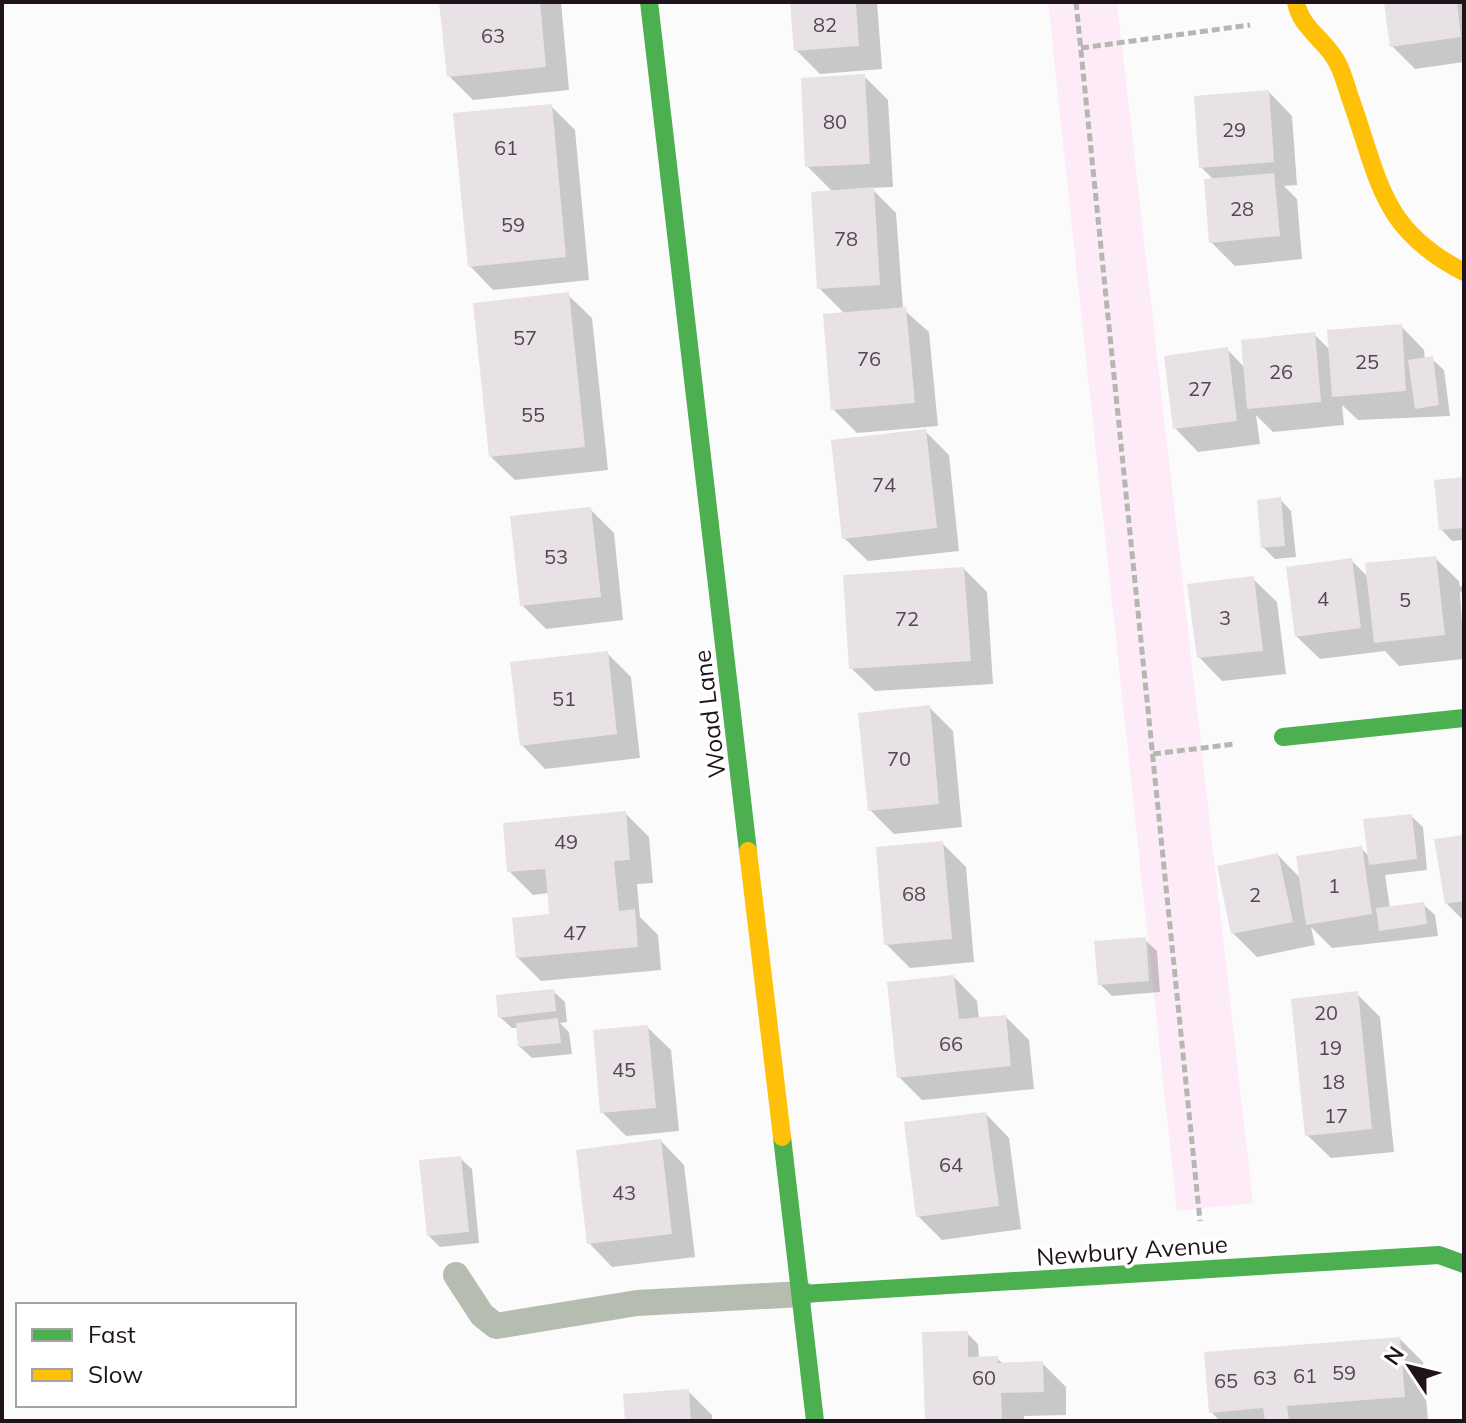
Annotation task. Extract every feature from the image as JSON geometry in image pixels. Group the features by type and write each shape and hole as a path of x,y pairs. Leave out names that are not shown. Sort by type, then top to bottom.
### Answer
{"street":[{"name":"Woad Lane","path":"649,2 815,1421"},
{"path":"1296,10 1336,59 1378,189 1400,227 1433,255 1464,272"},
{"path":"1283,737 1464,718"},
{"name":"Newbury Avenue","path":"802,1294 1439,1255 1464,1264"}],"lane":[{"path":"456,1275 482,1315 496,1326 637,1303 802,1294"}],"path":[{"path":"1076,2 1205,1269"},
{"path":"1081,48 1296,10"},
{"path":"1153,754 1283,737"}],"shaded area":[{"path":"1048,2 1117,2 1253,1203 1177,1211"}],"building":[{"path":"439,2 540,2 546,67 447,77"},
{"path":"790,2 856,2 859,46 794,51"},
{"path":"1384,2 1457,2 1461,37 1390,47"},
{"path":"865,74 870,164 805,167 801,78"},
{"path":"1269,90 1274,162 1199,168 1194,96"},
{"path":"552,104 566,257 468,267 453,113"},
{"path":"1274,173 1280,236 1209,243 1204,179"},
{"path":"874,187 880,285 817,289 811,192"},
{"path":"569,292 585,447 489,457 473,303"},
{"path":"906,307 915,403 831,410 823,314"},
{"path":"1402,324 1406,391 1332,397 1327,330"},
{"path":"1315,332 1321,402 1247,409 1241,340"},
{"path":"1228,347 1237,421 1173,429 1164,356"},
{"path":"1433,356 1439,405 1415,409 1408,360"},
{"path":"926,429 937,528 842,539 831,440"},
{"path":"1464,477 1464,528 1439,530 1434,480"},
{"path":"1281,497 1285,546 1261,548 1257,500"},
{"path":"591,507 601,597 520,606 510,516"},
{"path":"1436,556 1445,635 1374,643 1365,563"},
{"path":"1352,558 1361,628 1295,637 1286,567"},
{"path":"964,567 971,661 849,669 843,575"},
{"path":"1254,576 1263,651 1197,658 1187,584"},
{"path":"608,651 617,734 520,746 510,662"},
{"path":"930,705 939,804 868,811 858,713"},
{"path":"626,811 630,860 614,861 619,911 635,909 638,947 516,958 512,918 549,914 547,889 545,869 507,872 503,823"},
{"path":"1412,814 1417,859 1369,865 1363,819"},
{"path":"1464,835 1464,901 1445,904 1434,839"},
{"path":"943,841 952,939 884,945 876,847"},
{"path":"1362,846 1372,914 1306,925 1296,856"},
{"path":"1278,853 1293,922 1231,934 1217,866"},
{"path":"1424,902 1427,924 1379,931 1376,908"},
{"path":"1146,937 1149,981 1098,985 1094,941"},
{"path":"954,975 959,1019 1006,1015 1011,1066 897,1078 887,982"},
{"path":"554,989 556,1011 498,1018 496,995"},
{"path":"1358,991 1372,1129 1305,1136 1291,999"},
{"path":"558,1018 561,1043 518,1047 516,1023"},
{"path":"648,1025 656,1108 600,1113 593,1030"},
{"path":"986,1112 999,1206 916,1217 904,1122"},
{"path":"661,1139 672,1234 587,1244 576,1150"},
{"path":"461,1156 469,1232 427,1236 419,1160"},
{"path":"968,1331 968,1357 998,1356 998,1363 1043,1361 1044,1392 1001,1393 1002,1421 925,1421 922,1332"},
{"path":"1400,1337 1405,1397 1287,1406 1289,1421 1265,1421 1263,1408 1209,1413 1204,1352"},
{"path":"689,1389 691,1421 625,1421 623,1394"}],"traffic: fast":[{"path":"649,2 748,851"},
{"path":"1283,737 1464,718"},
{"path":"782,1137 815,1421"},
{"path":"802,1294 1439,1255 1464,1264"}],"traffic: slow":[{"path":"1296,2 1303,20 1339,67 1388,202 1416,239 1464,272"},
{"path":"748,851 782,1137"}]}
